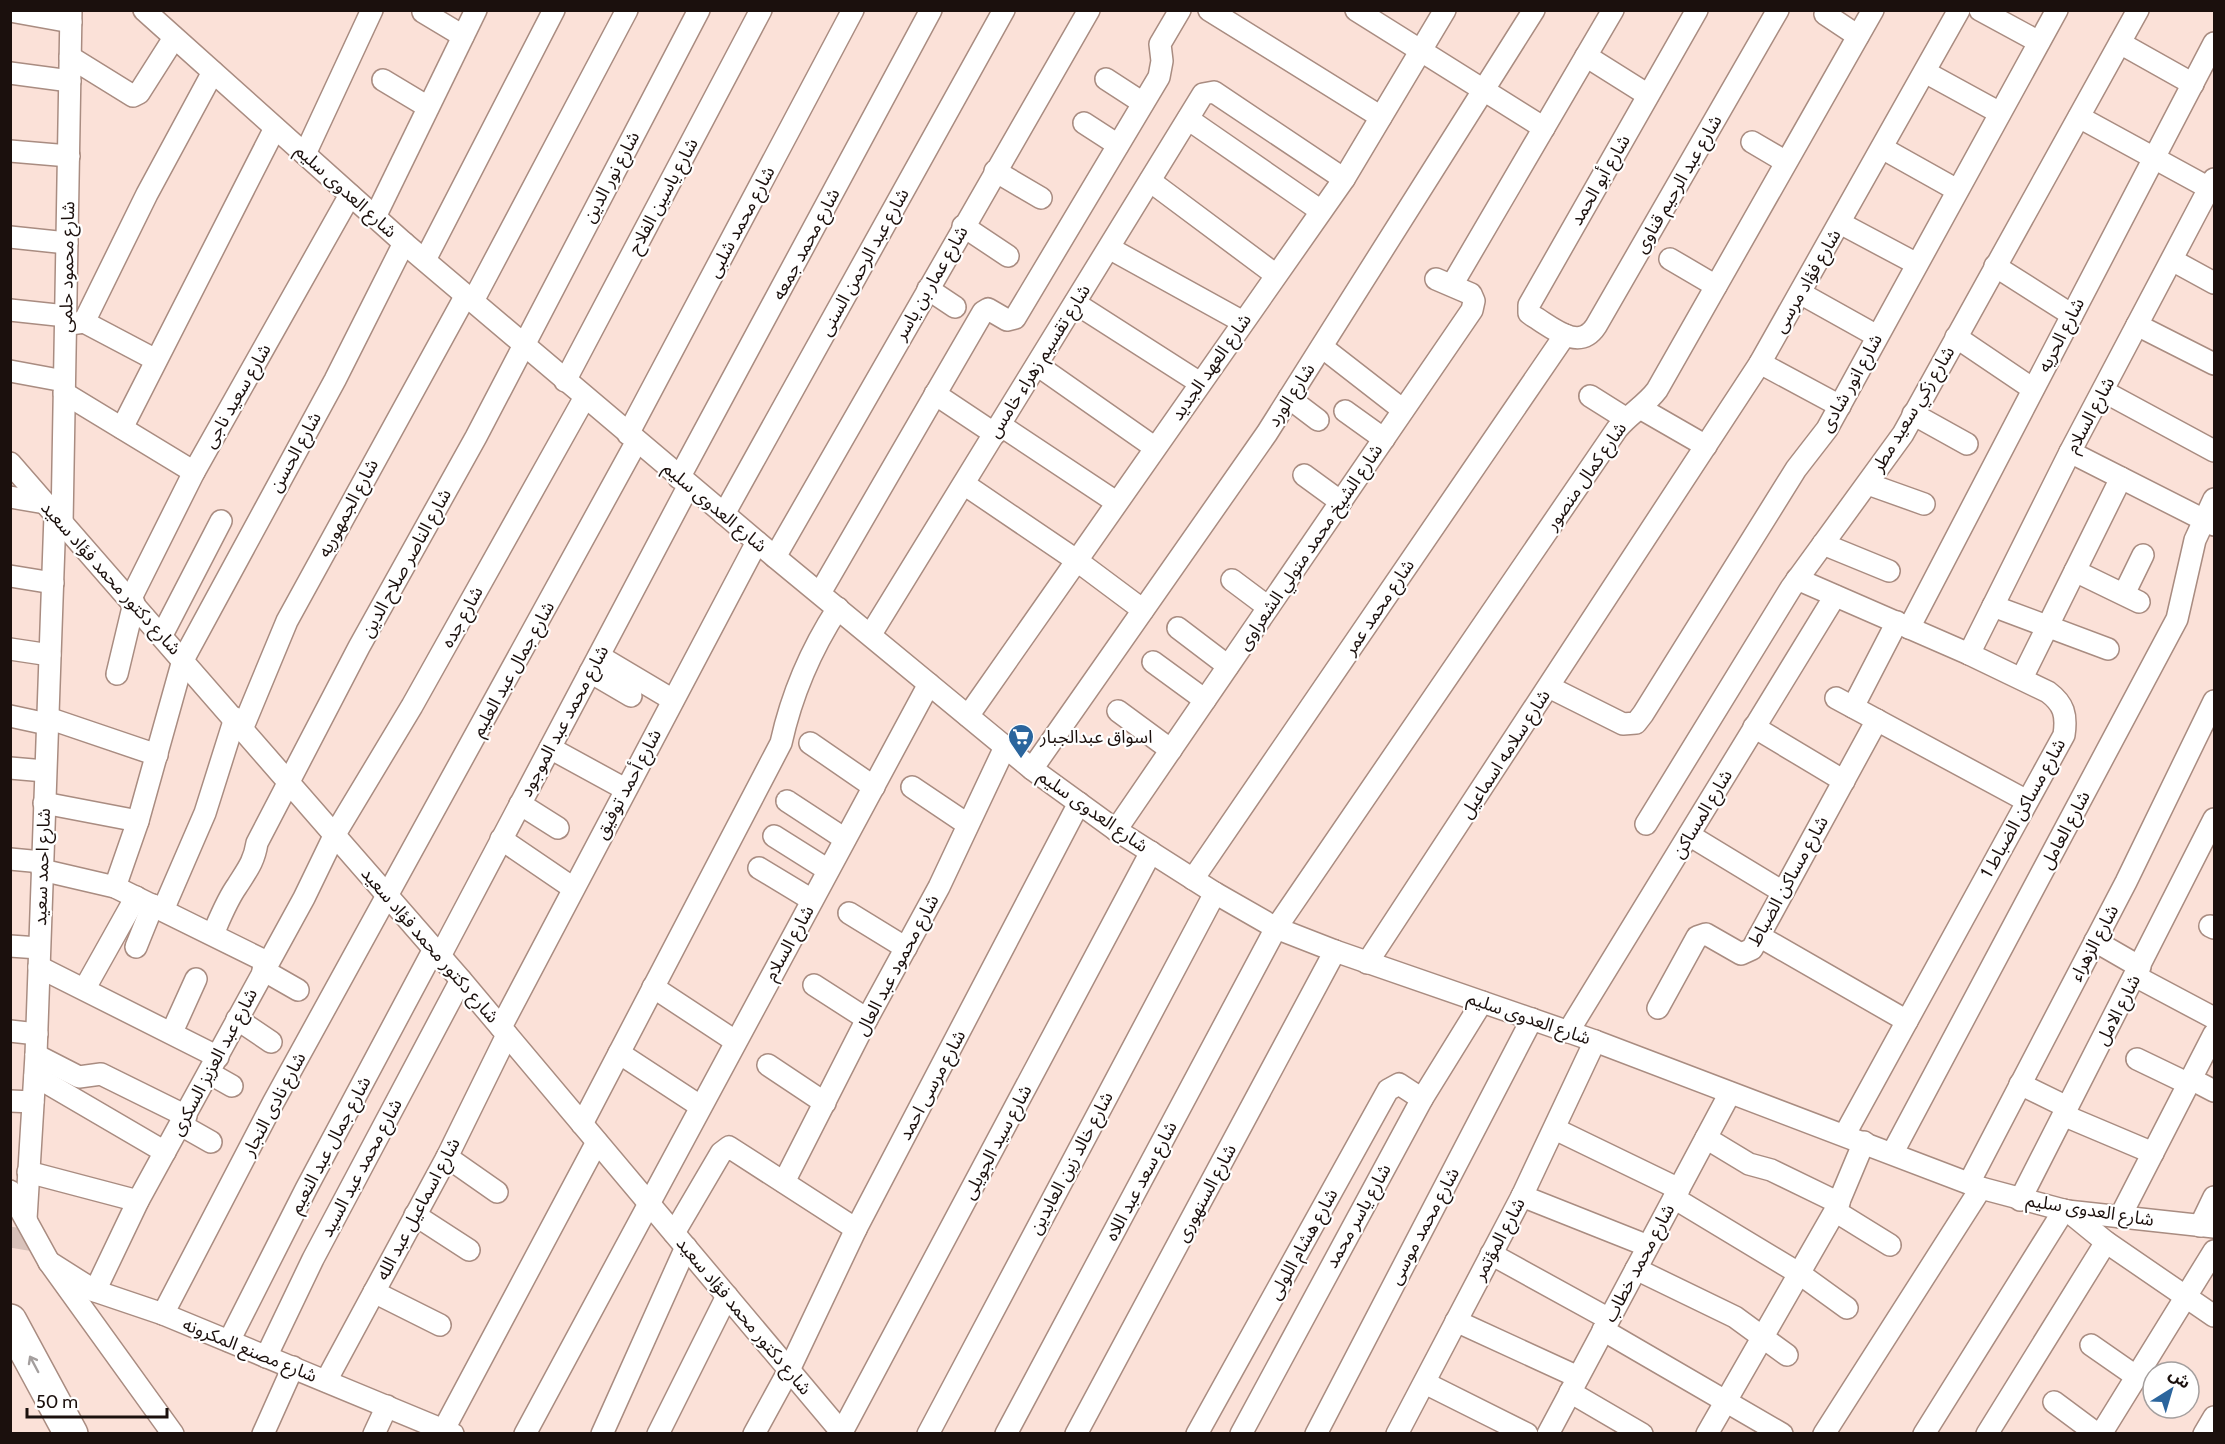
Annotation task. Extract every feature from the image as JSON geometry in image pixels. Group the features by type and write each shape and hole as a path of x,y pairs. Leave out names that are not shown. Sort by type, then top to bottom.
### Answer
{"highway":[{"path":"10,1321 71,1434"}],"street":[{"name":"شارع العدوى سليم","path":"144,10 404,243 775,558 871,634 1032,769 1116,830 1215,893 1276,928 1335,951 1595,1041 1893,1152 1975,1185 2020,1200 2066,1210 2207,1227"},
{"path":"305,154 372,10"},
{"path":"375,217 476,10"},
{"path":"425,260 554,10"},
{"name":"شارع الجمهوريه","path":"151,904 205,813 239,723 287,621 469,298 627,10"},
{"name":"شارع نور الدين","path":"523,344 699,10"},
{"name":"شارع ياسين الفلاح","path":"565,381 761,10"},
{"name":"شارع محمد شلبى","path":"633,437 853,10"},
{"name":"شارع محمد جمعه","path":"684,482 931,10"},
{"name":"شارع عبد الرحمن السنى","path":"724,514 1004,10"},
{"name":"شارع عمار بن ياسر","path":"775,558 963,226 1089,10"},
{"path":"820,593 984,310 990,309 1009,321 1015,316 1162,69 1160,44 1180,10"},
{"path":"1209,10 1381,117"},
{"path":"1356,10 1544,129 1613,10"},
{"name":"شارع العهد الجديد","path":"968,716 1154,447 1322,211 1445,10"},
{"name":"شارع الورد","path":"1032,769 1289,398 1485,91 1534,10"},
{"name":"شارع أبو الحمد","path":"1565,335 1533,316 1529,312 1529,305 1697,10"},
{"name":"شارع عبد الرحيم قناوى","path":"1565,335 1580,340 1587,338 1596,327 1778,10"},
{"name":"شارع كمال منصور","path":"1276,928 1633,413 1657,390 1873,10"},
{"name":"شارع فؤاد مرسى","path":"1641,545 1760,363 1959,10"},
{"path":"1980,10 2039,42"},
{"name":"شارع انور شادى","path":"1549,687 1623,724 1636,723 1796,469 1827,429 2057,10"},
{"name":"شارع زكي سعيد مطر","path":"1646,824 1797,579 1868,484 1913,414 2138,10"},
{"path":"10,11 71,16"},
{"path":"423,12 463,36"},
{"path":"1825,14 1858,36"},
{"name":"شارع محمود حلمى","path":"54,514 64,387 72,322 67,243 71,16"},
{"path":"70,57 133,96 139,93 174,38"},
{"path":"2120,43 2193,84"},
{"name":"شارع الحريه","path":"1877,720 1844,702 1903,625 2033,389 2214,43"},
{"path":"1586,56 1648,95"},
{"path":"72,322 147,194 213,72"},
{"path":"1925,72 2000,113"},
{"path":"10,73 70,81"},
{"path":"1106,79 1143,103"},
{"path":"383,80 428,107"},
{"name":"شارع تقسيم زهراء خامس","path":"871,634 1203,94 1210,90 1344,178"},
{"path":"2079,117 2212,189"},
{"path":"1188,118 1322,211"},
{"path":"1084,123 1118,145"},
{"path":"122,428 275,128"},
{"name":"شارع الشيخ محمد متولي الشعراوى","path":"1116,830 1474,306 1471,294 1444,282 1544,129"},
{"path":"1752,142 1786,162"},
{"path":"1882,148 1957,190"},
{"path":"10,151 69,156"},
{"path":"995,171 1041,198"},
{"path":"1150,181 1276,275"},
{"name":"شارع السلام","path":"1969,654 2070,453 2212,189"},
{"name":"شارع سعيد ناجى","path":"117,675 132,601 194,472 350,195"},
{"path":"1840,223 1917,264"},
{"path":"963,226 1008,256"},
{"path":"10,237 67,243"},
{"name":"شارع الحسن","path":"183,660 336,380 404,243"},
{"path":"1109,248 1243,322"},
{"path":"1670,259 1716,285"},
{"path":"2172,260 2214,283"},
{"path":"1995,266 2072,315"},
{"path":"928,289 954,307"},
{"path":"1800,293 1877,336"},
{"path":"1075,303 1200,383"},
{"path":"10,310 72,322 156,360"},
{"path":"2137,325 2214,364"},
{"name":"شارع محمد عمر","path":"1193,879 1565,335"},
{"path":"1956,338 2033,389"},
{"name":"شارع الناصر صلاح الدين","path":"213,934 237,885 248,873 255,859 257,843 359,646 476,438 523,344"},
{"path":"1322,347 1403,410"},
{"path":"1760,363 1840,406"},
{"path":"1037,365 1154,447"},
{"path":"10,371 64,387 122,428 194,472"},
{"path":"2103,391 2214,451"},
{"path":"935,394 1116,502"},
{"path":"1590,396 1706,446"},
{"name":"شارع جده","path":"335,834 412,706 585,397"},
{"path":"1289,398 1318,420"},
{"path":"1345,411 1384,439"},
{"path":"1913,414 1967,444"},
{"name":"شارع جمال عبد العليم","path":"388,896 633,437"},
{"path":"2070,453 2209,522"},
{"name":"شارع دكتور محمد فؤاد سعيد","path":"10,463 239,723 504,1031 842,1433"},
{"path":"1304,475 1341,502"},
{"path":"2022,678 2121,478"},
{"name":"شارع محمد عبد الموجود","path":"437,953 550,748 684,482"},
{"path":"964,484 1076,560 1143,610"},
{"path":"1868,484 1924,504"},
{"path":"10,497 54,514"},
{"name":"شارع العامل","path":"1893,1152 2177,619 2192,554 2209,522 2214,499"},
{"name":"شارع احمد سعيد","path":"26,1219 36,1066 54,514"},
{"path":"162,635 221,521"},
{"name":"شارع أحمد توفيق","path":"504,1031 573,888 757,542"},
{"path":"1823,544 1889,570"},
{"name":"شارع سلامه اسماعيل","path":"1367,963 1641,545"},
{"path":"2075,571 2132,598 2144,555"},
{"path":"10,576 53,583"},
{"name":"شارع مساكن الضباط 1","path":"1707,1434 1837,1207 1854,1138 1907,1021 2064,735 2067,720 2058,700 2022,678 1797,579"},
{"path":"1232,580 1268,607"},
{"name":"شارع المساكن","path":"1568,1032 1835,596"},
{"path":"1993,606 2108,649"},
{"path":"582,1124 781,743 789,706 802,671 838,608"},
{"path":"1178,628 1228,666"},
{"path":"10,649 50,655"},
{"path":"116,887 138,821 183,660"},
{"path":"1153,662 1205,700"},
{"path":"594,664 631,696"},
{"path":"594,664 673,700"},
{"name":"شارع السلام","path":"525,1434 929,684"},
{"name":"شارع الزهراء","path":"1824,1434 1975,1185 2020,1084 2095,941 2214,701"},
{"path":"1119,711 1171,750"},
{"path":"10,716 47,721 157,755"},
{"path":"1877,720 2027,801"},
{"name":"شارع مساكن الضباط","path":"1658,1008 1697,937 1706,934 1741,954 1750,952 1877,720"},
{"path":"1754,727 1844,781"},
{"path":"810,743 874,787"},
{"name":"شارع محمود عبد العال","path":"784,1182 867,1019 939,887 1005,747"},
{"path":"550,748 625,789"},
{"path":"10,768 45,771"},
{"path":"912,788 968,824"},
{"path":"787,801 845,839"},
{"path":"44,803 138,821"},
{"name":"شارع مرسى احمد","path":"754,1434 789,1370 856,1229 1079,803"},
{"path":"520,804 558,828"},
{"name":"شارع الامل","path":"2020,1200 2212,829"},
{"name":"شارع عبد العزيز السكرى","path":"95,1291 138,1201 304,898 335,834"},
{"path":"1689,835 1783,892"},
{"path":"774,836 828,870"},
{"path":"501,839 573,888"},
{"name":"شارع سيد الجويلى","path":"842,1433 1151,852"},
{"path":"10,859 116,887 213,934 265,966 298,990"},
{"path":"759,868 812,900"},
{"name":"شارع خالد زين العابدين","path":"928,1434 1215,893"},
{"name":"شارع نادى النجار","path":"163,1314 273,1103 388,896"},
{"path":"136,947 151,904"},
{"path":"85,988 151,904"},
{"path":"849,913 906,948"},
{"name":"شارع سعد عبد اللاه","path":"1006,1434 1276,928"},
{"path":"1759,936 1907,1021"},
{"path":"2095,941 2137,972 2214,1018"},
{"path":"10,946 39,958 85,988 172,1032 213,1065 232,1086"},
{"name":"شارع السنهورى","path":"1076,1434 1335,951"},
{"name":"شارع جمال عبد النعيم","path":"230,1341 306,1189 437,953"},
{"path":"172,1032 196,979"},
{"name":"شارع محمد عبد السيد","path":"266,1357 313,1260 460,980"},
{"path":"814,985 867,1019"},
{"path":"653,987 735,1041"},
{"name":"شارع ياسر محمد","path":"1240,1434 1422,1099 1482,1002"},
{"path":"237,1019 271,1041"},
{"name":"شارع محمد موسى","path":"1316,1434 1532,1019"},
{"path":"10,1031 37,1034"},
{"name":"شارع اسماعيل عبد الله","path":"326,1381 447,1157 504,1031"},
{"path":"2120,1217 2214,1034"},
{"name":"شارع المؤتمر","path":"1397,1434 1522,1196 1595,1041"},
{"path":"619,1053 700,1106"},
{"path":"2137,1059 2214,1091"},
{"path":"768,1065 825,1103"},
{"path":"36,1066 80,1077 101,1074 183,1120 211,1142"},
{"path":"36,1066 165,1152"},
{"name":"شارع هشام اللولى","path":"1197,1434 1388,1090 1399,1084 1422,1099"},
{"path":"2020,1084 2065,1111 2153,1153"},
{"name":"شارع محمد خطاب","path":"1548,1434 1730,1093"},
{"path":"10,1101 33,1102"},
{"path":"1555,1129 1676,1194 1800,1274 1847,1308"},
{"path":"1706,1138 1749,1164 1772,1170 1837,1207 1890,1245"},
{"path":"448,1432 597,1142"},
{"path":"602,1434 680,1240 724,1149 734,1148 856,1229"},
{"path":"447,1157 497,1192"},
{"path":"28,1172 138,1201"},
{"path":"10,1191 49,1262 173,1434"},
{"path":"1522,1196 1648,1246"},
{"path":"2207,1227 2214,1197"},
{"path":"1924,1434 2066,1210 2106,1242 2214,1316"},
{"path":"415,1215 469,1250"},
{"path":"1987,1434 2106,1242"},
{"path":"2152,1360 2214,1251"},
{"path":"1491,1254 1782,1434"},
{"name":"شارع مصنع المكرونه","path":"49,1262 95,1291 163,1314 448,1432"},
{"path":"1636,1269 1735,1317 1787,1355"},
{"path":"374,1292 441,1325"},
{"path":"658,1434 727,1296"},
{"path":"1456,1321 1574,1385 1642,1434"},
{"path":"2091,1346 2141,1371"},
{"path":"263,1434 292,1367"},
{"path":"2054,1402 2107,1431 2141,1379"},
{"path":"1425,1383 1527,1434"},
{"path":"374,1434 387,1406"},
{"path":"2204,1434 2214,1418"}],"tunnel":[{"path":"10,1237 40,1242"}],"place":[{"name":"اسواق عبدالجبار","path":"1021,760"}]}
